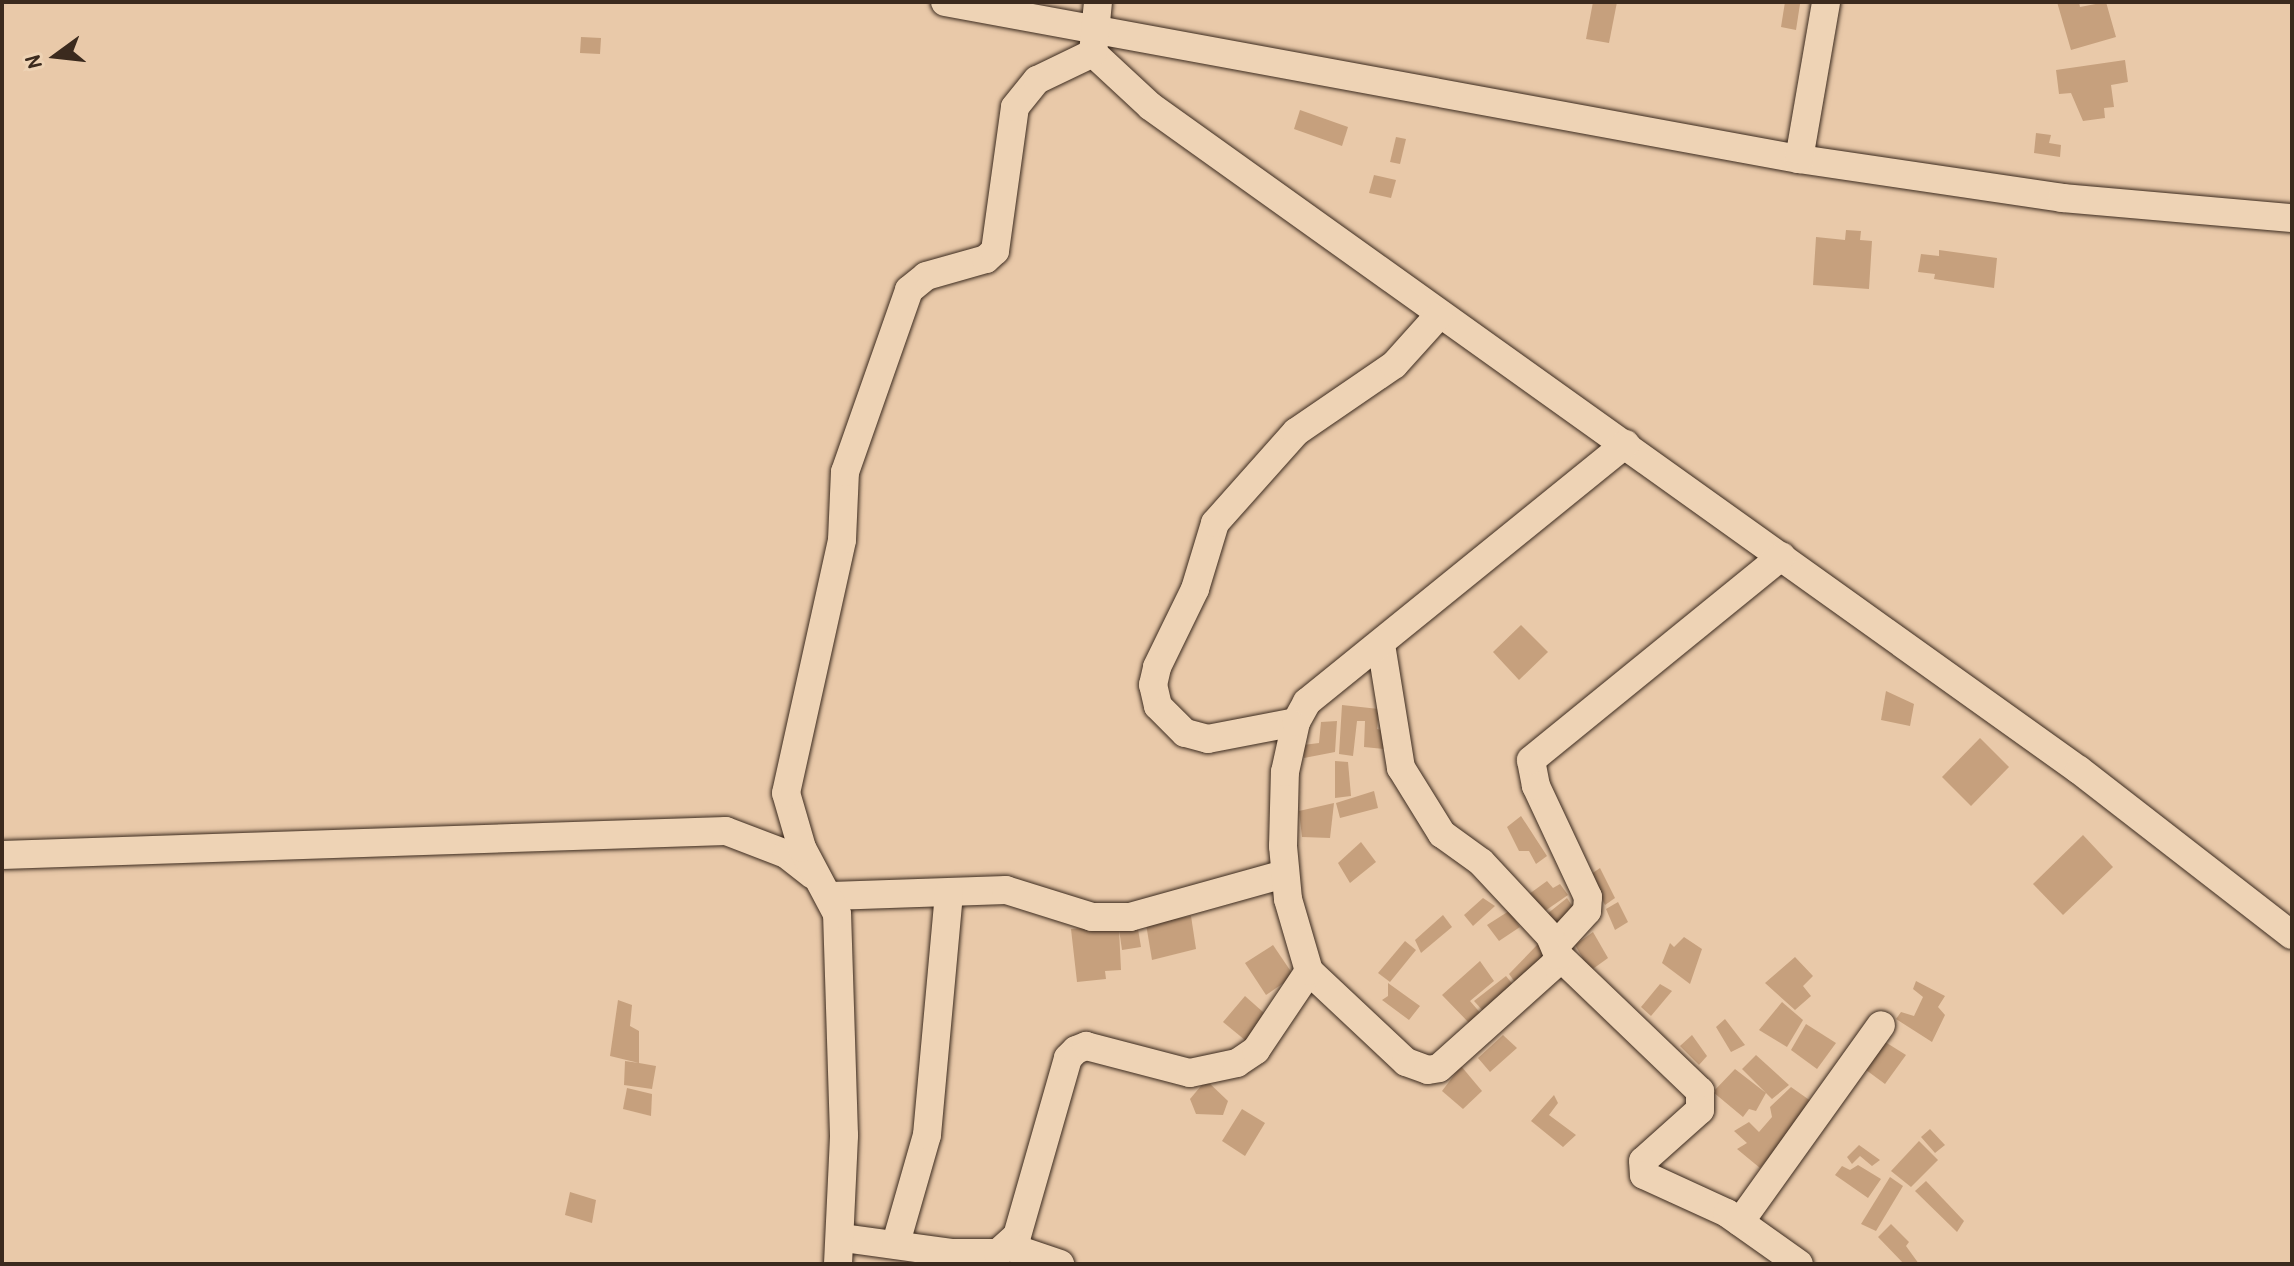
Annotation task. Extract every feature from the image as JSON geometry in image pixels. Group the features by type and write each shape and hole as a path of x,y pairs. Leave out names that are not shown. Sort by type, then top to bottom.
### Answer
{"street":[{"path":"945,2 1799,159 2062,198 2292,218"},
{"path":"1799,159 1826,2"},
{"path":"1095,28 1150,106 2079,770 2292,935"},
{"path":"1060,1264 1010,1247 998,1253 952,1258 896,1243 840,1251 837,914 790,817 786,793 842,540 851,448 909,290 926,276 986,259 995,251 1007,137 1022,93 1095,28"},
{"path":"1296,722 1208,739 1185,733 1158,706 1153,685 1157,667 1195,589 1215,523 1296,432 1394,365 1439,315"},
{"path":"1626,444 1381,645 1322,688 1296,722 1285,772 1284,874 1309,971 1406,1062 1428,1070 1439,1068 1555,964 1557,950 1587,911 1588,897 1536,786 1531,760 1782,556"},
{"path":"1381,645 1401,768 1442,834 1481,862 1557,950 1700,1091 1700,1110 1643,1161 1644,1175 1740,1222 1799,1264"},
{"path":"2,855 411,846 726,831 786,854 824,887 949,893 1006,890 1092,917 1130,917 1284,874"},
{"path":"896,1243 927,1135 949,893"},
{"path":"1010,1247 1068,1058 1076,1050 1086,1046 1190,1073 1237,1063 1256,1050 1309,971"},
{"path":"1740,1222 1881,1025"}],"building":[{"path":"1593,2 1617,2 1609,43 1586,39"},
{"path":"1785,2 1800,4 1796,30 1781,27"},
{"path":"2057,2 2079,2 2080,7 2106,2 2116,37 2071,50"},
{"path":"581,37 601,38 600,54 580,53"},
{"path":"2125,60 2128,82 2111,85 2114,107 2104,108 2105,118 2083,121 2071,93 2059,94 2056,70"},
{"path":"1300,110 1348,127 1342,146 1294,129"},
{"path":"2036,133 2051,135 2049,143 2061,145 2060,157 2034,153"},
{"path":"1396,137 1406,139 1400,164 1390,162"},
{"path":"1374,175 1396,180 1391,198 1369,193"},
{"path":"1846,230 1861,231 1860,240 1872,241 1869,289 1813,285 1816,237 1845,240"},
{"path":"1939,250 1997,258 1994,288 1934,279 1935,274 1918,272 1921,254 1939,256"},
{"path":"1521,625 1548,652 1519,680 1493,652"},
{"path":"1886,691 1914,704 1910,726 1881,720"},
{"path":"1342,705 1379,709 1377,729 1385,731 1384,749 1364,747 1365,721 1357,721 1353,756 1339,754"},
{"path":"1337,721 1335,752 1304,758 1303,745 1319,743 1321,722"},
{"path":"1980,738 2009,767 1971,806 1942,777"},
{"path":"1335,761 1348,762 1351,796 1335,798"},
{"path":"1374,791 1378,808 1340,818 1336,803"},
{"path":"1334,803 1330,838 1302,837 1299,811"},
{"path":"1521,816 1547,856 1536,864 1529,851 1519,851 1507,827"},
{"path":"2083,835 2113,867 2063,915 2033,884"},
{"path":"1361,842 1376,862 1350,883 1338,863"},
{"path":"1600,868 1615,898 1605,905 1590,875"},
{"path":"1547,881 1553,888 1560,884 1568,895 1542,913 1525,897"},
{"path":"1483,898 1495,906 1473,926 1464,915"},
{"path":"1567,898 1576,912 1553,929 1542,918"},
{"path":"1618,902 1628,922 1615,930 1606,909"},
{"path":"1509,911 1520,927 1499,941 1487,925"},
{"path":"1443,915 1452,927 1421,953 1415,940"},
{"path":"1191,916 1196,949 1152,960 1146,924"},
{"path":"1137,923 1141,947 1122,950 1119,929 1121,970 1105,971 1106,979 1077,982 1071,929"},
{"path":"1593,932 1608,958 1590,971 1575,945"},
{"path":"1684,937 1702,949 1690,984 1662,963 1670,943 1674,947"},
{"path":"1405,941 1416,950 1390,982 1378,973"},
{"path":"1538,944 1549,955 1517,985 1509,974"},
{"path":"1273,945 1294,976 1266,995 1245,963"},
{"path":"1795,957 1813,976 1803,986 1811,996 1795,1010 1765,983"},
{"path":"1480,961 1494,981 1470,1001 1483,1016 1472,1026 1442,995"},
{"path":"1506,976 1515,987 1484,1012 1474,1001"},
{"path":"1916,981 1945,996 1938,1007 1945,1015 1932,1042 1896,1019 1901,1012 1914,1016 1923,997 1913,989"},
{"path":"1388,983 1420,1006 1409,1020 1382,1000 1388,996"},
{"path":"1660,984 1672,991 1651,1016 1641,1007"},
{"path":"1245,996 1272,1020 1251,1045 1223,1022"},
{"path":"618,1000 632,1005 630,1026 639,1031 639,1063 610,1056"},
{"path":"1782,1002 1803,1020 1787,1047 1759,1030"},
{"path":"1725,1019 1745,1045 1731,1052 1716,1027"},
{"path":"1806,1024 1836,1043 1817,1069 1791,1050"},
{"path":"1503,1035 1517,1048 1490,1072 1478,1058"},
{"path":"1692,1035 1707,1056 1699,1065 1680,1046"},
{"path":"1882,1040 1906,1055 1885,1084 1862,1067"},
{"path":"1756,1055 1789,1085 1772,1099 1742,1069"},
{"path":"625,1061 656,1066 652,1089 624,1085"},
{"path":"1461,1066 1482,1091 1463,1109 1442,1091"},
{"path":"1735,1069 1766,1093 1756,1111 1749,1109 1743,1117 1713,1092"},
{"path":"1206,1080 1228,1101 1223,1115 1196,1114 1190,1099"},
{"path":"1791,1087 1815,1104 1760,1168 1737,1149 1747,1143 1734,1131 1749,1122 1759,1132 1772,1117 1770,1107"},
{"path":"627,1088 652,1094 651,1116 623,1109"},
{"path":"1554,1095 1558,1103 1549,1115 1576,1135 1563,1147 1531,1121"},
{"path":"1242,1109 1265,1123 1245,1156 1222,1141"},
{"path":"1930,1129 1945,1145 1935,1153 1921,1137"},
{"path":"1919,1141 1938,1160 1911,1187 1891,1171"},
{"path":"1859,1145 1880,1160 1872,1166 1860,1156 1852,1164 1847,1157"},
{"path":"1858,1165 1881,1179 1868,1198 1835,1175 1842,1166 1850,1170"},
{"path":"1890,1177 1903,1186 1876,1231 1861,1224"},
{"path":"1926,1181 1964,1221 1957,1232 1915,1191"},
{"path":"570,1192 596,1200 592,1223 565,1215"},
{"path":"1891,1224 1909,1242 1906,1246 1919,1264 1904,1264 1878,1237"}]}
